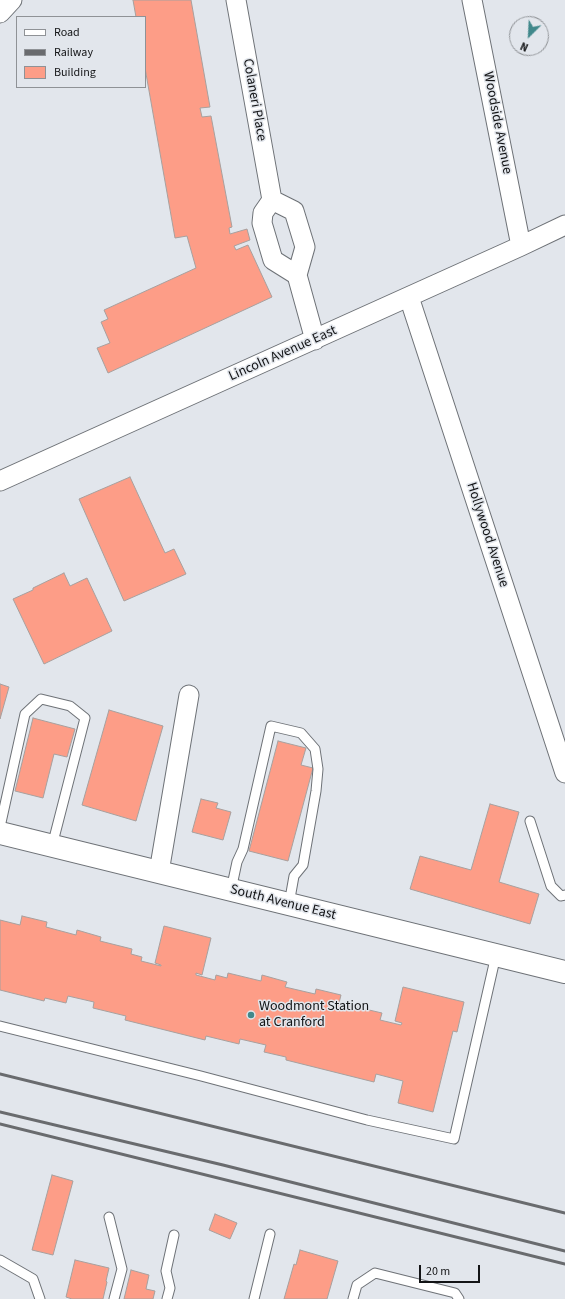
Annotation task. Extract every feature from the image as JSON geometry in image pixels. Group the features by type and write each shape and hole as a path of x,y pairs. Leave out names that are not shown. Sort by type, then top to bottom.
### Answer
{"main road":[{"name":"South Avenue East","path":"0,833 565,972"}],"street":[{"path":"0,13 12,0"},
{"name":"Colaneri Place","path":"236,0 272,200"},
{"name":"Woodside Avenue","path":"472,0 522,246"},
{"path":"297,275 273,260 262,223 263,213 272,200 294,211 305,247 297,275 315,340"},
{"name":"Lincoln Avenue East","path":"0,481 315,340 565,225"},
{"name":"Hollywood Avenue","path":"409,297 565,772"},
{"path":"159,872 189,695"}],"lane":[{"path":"0,827 25,714 41,699 70,706 86,718 52,846"},
{"path":"230,890 237,862 243,849 271,726 302,733 315,749 318,769 316,791 303,865 294,876 289,904"},
{"path":"530,821 551,886 561,896 565,895"},
{"path":"0,1026 367,1120 454,1139 496,955"},
{"path":"109,1217 122,1269 114,1299"},
{"path":"254,1299 270,1234"},
{"path":"168,1299 170,1288 166,1270 174,1236"},
{"path":"0,1260 33,1279 40,1299"},
{"path":"353,1299 357,1285 375,1273 455,1294 459,1299"}],"building":[{"path":"133,0 191,0 210,107 200,108 202,117 211,116 232,227 229,228 230,234 247,229 250,240 234,246 236,250 248,245 272,297 108,373 97,348 110,343 101,322 108,319 104,310 196,268 187,236 175,238 146,74 146,16 136,16"},
{"path":"130,477 165,553 174,549 186,574 124,601 79,499"},
{"path":"64,573 70,586 87,578 112,631 44,664 13,599"},
{"path":"0,684 9,687 0,719"},
{"path":"109,710 163,726 136,821 82,805"},
{"path":"33,718 75,729 67,757 54,754 43,798 15,791"},
{"path":"278,741 306,748 301,765 313,768 288,861 249,851"},
{"path":"201,799 218,803 216,808 231,812 223,840 192,832"},
{"path":"490,804 519,812 499,882 539,894 530,924 410,889 420,856 471,870"},
{"name":"Woodmont Station at Cranford","path":"22,916 47,922 46,927 76,935 77,930 101,937 100,941 132,949 131,954 142,957 141,961 161,966 155,963 164,926 211,938 202,975 196,973 196,975 215,980 216,975 227,978 228,973 261,981 262,975 287,982 285,987 315,994 316,989 341,995 339,1003 382,1013 380,1020 401,1025 402,1023 395,1021 403,987 464,1002 457,1032 453,1031 433,1112 398,1103 403,1081 376,1074 374,1082 286,1060 286,1057 264,1052 266,1045 240,1039 239,1044 206,1036 205,1040 125,1020 126,1016 93,1008 94,1002 68,996 66,1003 45,998 44,1001 0,990 0,920 20,925"},
{"path":"52,1175 73,1181 53,1255 32,1250"},
{"path":"215,1214 237,1223 230,1239 209,1230"},
{"path":"300,1250 338,1261 327,1299 284,1299 294,1264 296,1265"},
{"path":"75,1260 109,1268 103,1299 72,1299 66,1297"},
{"path":"131,1270 149,1275 146,1289 155,1291 153,1299 124,1299"}],"railway":[{"path":"0,1074 565,1213"},
{"path":"0,1112 223,1165 565,1251"},
{"path":"0,1124 565,1264"}],"place":[{"name":"Woodmont Station at Cranford","path":"251,1015"}]}
